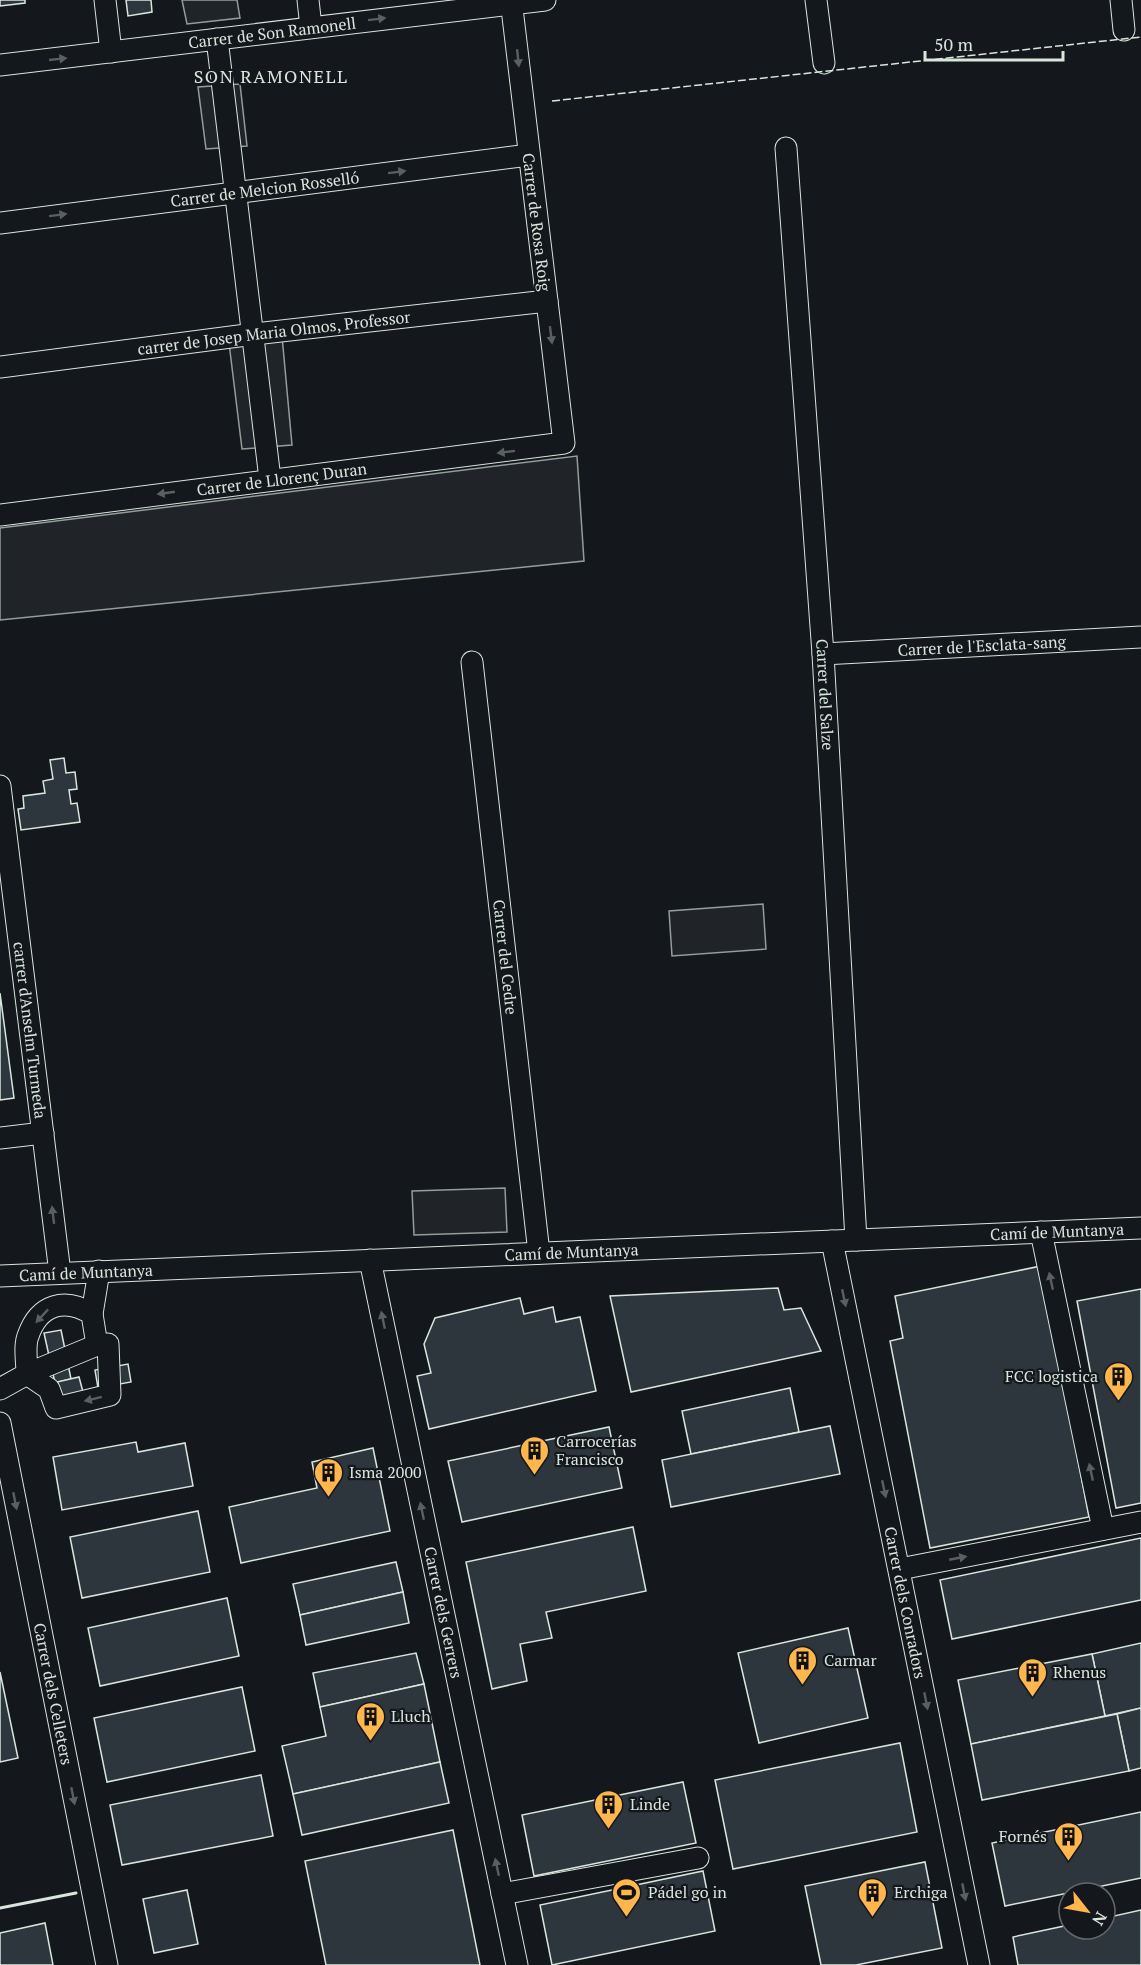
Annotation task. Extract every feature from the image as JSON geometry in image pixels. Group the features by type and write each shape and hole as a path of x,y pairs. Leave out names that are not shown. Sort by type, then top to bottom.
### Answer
{"street":[{"path":"105,0 111,52"},
{"path":"308,0 311,27"},
{"name":"Carrer de Son Ramonell","path":"0,65 511,2 545,0"},
{"path":"816,0 824,63"},
{"path":"1120,0 1124,30"},
{"name":"Carrer de Rosa Roig","path":"511,2 564,444"},
{"path":"217,39 270,479"},
{"name":"Carrer del Salze","path":"786,148 824,654 856,1240"},
{"name":"Carrer de Melcion Rosselló","path":"0,223 528,155"},
{"name":"carrer de Josep Maria Olmos, Professor","path":"0,367 254,334 547,301"},
{"name":"Carrer de Llorenç Duran","path":"0,515 270,479 564,444"},
{"name":"Carrer de l'Esclata-sang","path":"824,654 1141,637"},
{"name":"Carrer del Cedre","path":"472,662 538,1253"},
{"name":"carrer d'Anselm Turmeda","path":"1,800 10,943 43,1133 60,1273"},
{"path":"0,1138 43,1133"},
{"name":"Camí de Muntanya","path":"0,1276 1141,1228"},
{"path":"1041,1232 1103,1529"},
{"name":"Carrer dels Conradors","path":"832,1240 979,1965"},
{"name":"Carrer dels Gerrers","path":"370,1260 517,1965"},
{"path":"97,1346 92,1314 99,1271"},
{"path":"27,1374 27,1337 42,1313 59,1304 77,1305 92,1314"},
{"path":"0,1389 27,1374 97,1346 108,1344 110,1395 56,1408 49,1389 27,1374"},
{"name":"Carrer dels Celleters","path":"0,1423 106,1965"},
{"path":"900,1569 1141,1522"},
{"path":"502,1894 698,1858"}],"shaded area":[{"path":"182,0 237,0 240,18 187,24"},
{"path":"240,84 247,146 206,149 198,87"},
{"path":"282,336 292,445 242,449 229,343"},
{"path":"577,456 584,561 0,620 0,528"},
{"path":"763,904 766,949 672,956 669,911"},
{"path":"505,1188 507,1232 414,1235 412,1191"}],"building":[{"path":"0,0 25,0 25,3 0,6"},
{"path":"126,0 151,0 152,12 128,16"},
{"path":"64,758 66,773 75,772 77,789 69,790 71,804 77,803 80,822 21,830 18,809 24,808 23,796 45,793 43,781 53,779 50,760"},
{"path":"0,993 14,1098 0,1100"},
{"path":"1041,1266 1089,1517 930,1548 890,1341 903,1338 895,1296"},
{"path":"778,1288 784,1310 801,1308 821,1351 631,1392 610,1296"},
{"name":"FCC logistica","path":"1141,1289 1141,1503 1116,1508 1077,1301"},
{"path":"520,1298 524,1314 553,1307 556,1322 580,1317 596,1391 429,1429 417,1376 431,1373 424,1344 435,1318"},
{"path":"61,1330 71,1379 55,1383 44,1333"},
{"path":"128,1364 131,1382 98,1388 95,1370"},
{"path":"79,1377 83,1392 60,1397 57,1382"},
{"path":"790,1388 799,1432 691,1454 682,1411"},
{"path":"830,1426 840,1474 671,1507 662,1460"},
{"name":"Carrocerías Francisco","path":"609,1427 622,1488 462,1522 448,1461"},
{"path":"136,1442 138,1452 185,1443 193,1486 62,1510 53,1457"},
{"name":"Isma 2000","path":"373,1448 390,1531 241,1563 229,1507 317,1488 312,1462"},
{"path":"198,1511 210,1572 82,1598 70,1537"},
{"path":"633,1527 646,1591 546,1612 552,1638 520,1644 527,1681 492,1689 466,1562"},
{"path":"1141,1538 1141,1600 952,1639 940,1580"},
{"path":"396,1562 403,1592 300,1615 293,1584"},
{"path":"403,1592 409,1623 306,1645 300,1615"},
{"path":"227,1598 239,1656 100,1686 88,1628"},
{"name":"Carmar","path":"848,1628 868,1718 759,1743 738,1653"},
{"path":"1141,1643 1141,1708 1105,1716 1092,1654"},
{"path":"416,1653 424,1684 320,1707 313,1673"},
{"name":"Rhenus","path":"1092,1654 1105,1716 971,1744 958,1680"},
{"path":"0,1672 18,1758 0,1762"},
{"name":"Lluch","path":"424,1684 440,1762 293,1794 282,1746 326,1736 320,1707"},
{"path":"242,1687 255,1751 107,1782 94,1718"},
{"path":"1141,1708 1141,1768 1129,1771 1117,1714"},
{"path":"1117,1714 1129,1771 982,1800 971,1744"},
{"path":"900,1743 917,1832 733,1869 715,1780"},
{"path":"440,1762 449,1803 302,1835 293,1794"},
{"path":"261,1775 273,1836 122,1865 110,1805"},
{"name":"Linde","path":"683,1782 696,1843 534,1876 522,1815"},
{"name":"Fornés","path":"1141,1812 1141,1878 1117,1883 1117,1881 1057,1881 1057,1895 1005,1906 992,1843"},
{"path":"453,1830 480,1965 326,1965 305,1861"},
{"name":"Erchiga","path":"925,1862 942,1948 856,1965 821,1965 805,1886"},
{"name":"Pádel go in","path":"703,1871 715,1931 552,1965 540,1905"},
{"path":"187,1890 198,1944 154,1953 143,1899"},
{"path":"1141,1910 1141,1965 1018,1965 1013,1937 1057,1928 1057,1941 1117,1941 1117,1915"},
{"path":"45,1923 53,1965 0,1965 0,1933"}],"fence":[{"path":"552,101 1141,37"}],"wall":[{"path":"0,1908 76,1893"}],"place":[{"name":"FCC logistica","path":"1119,1402"},
{"name":"Carrocerías Francisco","path":"535,1476"},
{"name":"Isma 2000","path":"328,1498"},
{"name":"Carmar","path":"803,1686"},
{"name":"Rhenus","path":"1032,1698"},
{"name":"Lluch","path":"370,1742"},
{"name":"Linde","path":"609,1830"},
{"name":"Fornés","path":"1068,1862"},
{"name":"Pádel go in","path":"627,1918"},
{"name":"Erchiga","path":"873,1918"}],"district":[{"name":"SON RAMONELL","path":"271,76"}]}
